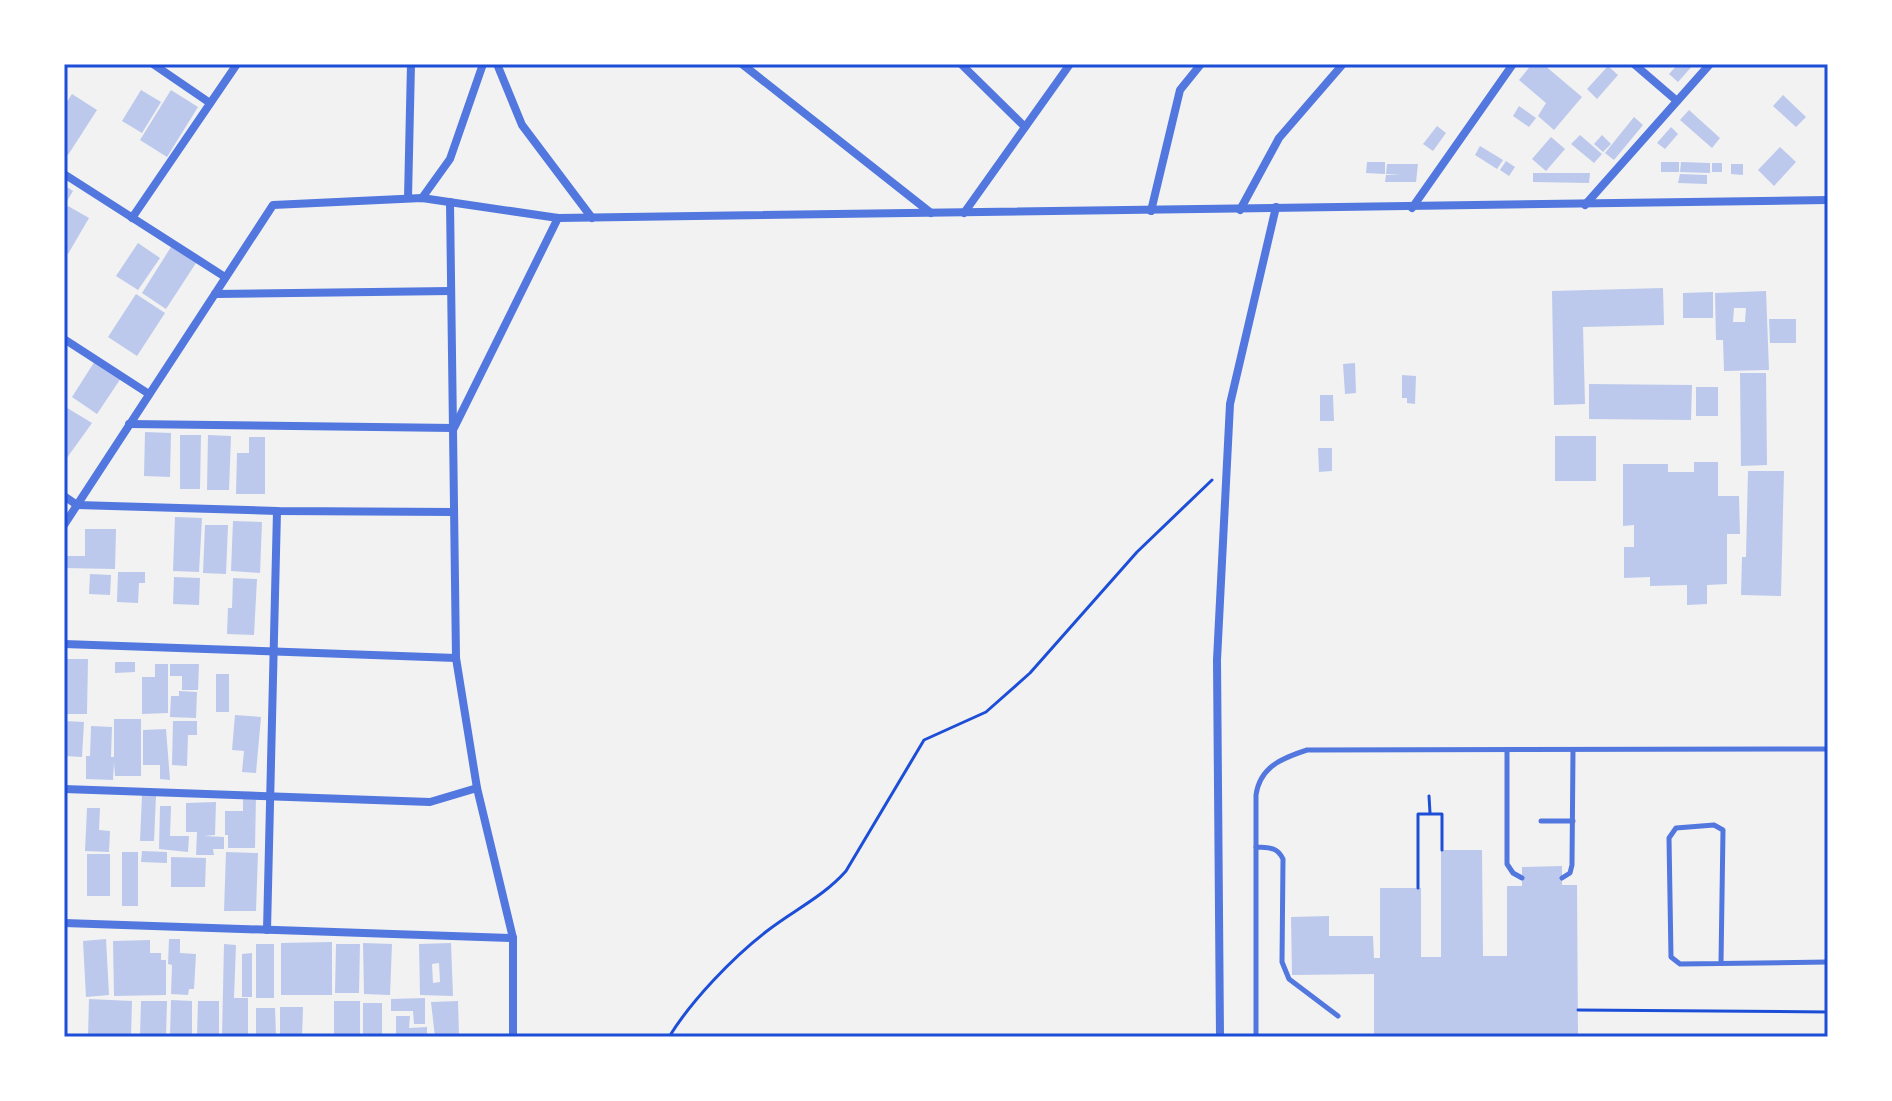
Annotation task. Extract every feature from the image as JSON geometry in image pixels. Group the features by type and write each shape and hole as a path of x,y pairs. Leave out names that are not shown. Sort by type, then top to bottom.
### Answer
{"street":[{"path":"153,64 210,103"},
{"path":"132,218 237,64"},
{"path":"408,198 411,64"},
{"path":"422,198 450,159 483,64"},
{"path":"497,64 522,125 592,218"},
{"path":"742,64 931,213"},
{"path":"961,64 1025,127"},
{"path":"964,213 1070,64"},
{"path":"1151,211 1180,90 1201,64"},
{"path":"1240,210 1279,138 1343,64"},
{"path":"1412,208 1513,64"},
{"path":"1634,64 1677,101"},
{"path":"1585,205 1710,64"},
{"path":"64,174 225,277"},
{"path":"64,525 273,205 422,198 558,218 592,218 1828,200"},
{"path":"450,202 456,658 477,788 513,938 513,1037"},
{"path":"1220,1037 1217,660 1230,404 1276,207"},
{"path":"454,428 558,218"},
{"path":"215,294 451,291"},
{"path":"64,339 149,394"},
{"path":"129,424 454,428"},
{"path":"64,496 77,505 454,512"},
{"path":"267,930 277,511"},
{"path":"64,644 456,658"},
{"path":"64,789 430,802 477,788"},
{"path":"64,923 513,938"}],"lane":[{"path":"1256,1037 1258,783 1266,770 1289,756 1307,750 1828,749"},
{"path":"1507,750 1507,864 1513,873 1522,878"},
{"path":"1562,878 1570,873 1572,865 1573,750"},
{"path":"1541,821 1573,821"},
{"path":"1721,963 1723,830 1714,825 1676,828 1669,838 1671,957 1680,964 1828,962"},
{"path":"1256,847 1273,848 1280,852 1283,859 1282,962 1285,971 1289,979 1338,1016"}],"path":[{"path":"669,1037 739,956 767,931 830,889 846,871 924,740 986,712 1030,673 1137,552 1227,467"},
{"path":"1429,796 1430,813"},
{"path":"1418,888 1418,814 1442,814 1442,850"},
{"path":"1578,1010 1828,1012"}],"building":[{"path":"1532,64 1543,64 1582,97 1554,130 1538,116 1546,103 1519,80"},
{"path":"1678,64 1694,64 1678,82 1669,74"},
{"path":"1608,66 1618,75 1597,99 1587,89"},
{"path":"141,90 161,102 142,133 122,121"},
{"path":"171,90 198,107 167,157 140,140"},
{"path":"72,94 97,110 68,155 64,153 64,106"},
{"path":"1783,95 1806,117 1796,127 1773,106"},
{"path":"1519,106 1536,118 1529,127 1513,116"},
{"path":"1689,110 1720,138 1712,148 1680,120"},
{"path":"1634,117 1643,125 1614,160 1605,153"},
{"path":"1437,126 1446,133 1433,151 1423,144"},
{"path":"1671,127 1678,134 1665,149 1657,143"},
{"path":"1580,135 1602,154 1594,163 1571,144"},
{"path":"1602,135 1611,144 1603,152 1594,144"},
{"path":"1551,137 1565,149 1546,171 1532,159"},
{"path":"1480,146 1503,160 1497,169 1475,155"},
{"path":"1780,147 1796,162 1774,186 1758,170"},
{"path":"1506,161 1515,167 1509,176 1500,170"},
{"path":"1367,162 1385,162 1385,174 1366,173"},
{"path":"1661,162 1679,162 1679,172 1661,172"},
{"path":"1681,162 1710,163 1710,173 1680,172"},
{"path":"1712,163 1722,163 1722,172 1712,172"},
{"path":"1387,164 1418,164 1416,182 1385,182 1386,175 1401,175 1386,174"},
{"path":"1731,164 1743,164 1743,175 1731,174"},
{"path":"1533,173 1590,173 1589,183 1533,182"},
{"path":"1680,174 1707,175 1707,184 1678,183"},
{"path":"64,185 73,191 64,206"},
{"path":"68,206 89,218 68,254 64,252 64,213"},
{"path":"138,243 160,258 138,290 116,276"},
{"path":"171,247 196,263 166,309 142,293"},
{"path":"1663,288 1664,325 1583,327 1585,404 1554,405 1552,291"},
{"path":"1766,291 1769,370 1724,371 1723,340 1716,340 1715,293","holes":["1734,308 1746,308 1745,322 1733,322"]},
{"path":"1713,292 1713,318 1683,318 1683,293"},
{"path":"136,294 165,313 137,356 108,337"},
{"path":"1769,319 1796,319 1796,343 1770,343"},
{"path":"95,361 121,378 97,414 72,397"},
{"path":"1355,363 1356,393 1345,394 1343,364"},
{"path":"1740,373 1766,373 1767,465 1741,466"},
{"path":"1402,375 1416,376 1415,404 1407,403 1407,398 1402,398"},
{"path":"1589,384 1692,385 1691,420 1589,419"},
{"path":"1696,387 1718,387 1718,416 1696,416"},
{"path":"1320,395 1333,395 1334,421 1320,421"},
{"path":"64,406 92,423 64,462"},
{"path":"145,432 171,433 170,477 144,476"},
{"path":"180,435 201,435 200,489 180,489"},
{"path":"208,435 231,436 229,490 207,490"},
{"path":"1555,436 1596,436 1596,481 1555,481"},
{"path":"249,437 265,437 265,494 236,494 237,453 249,453"},
{"path":"1318,448 1332,448 1332,471 1319,472"},
{"path":"1694,462 1718,462 1718,496 1739,496 1740,534 1727,534 1727,584 1707,585 1707,604 1687,605 1687,585 1650,586 1650,577 1624,578 1624,547 1634,547 1634,525 1623,526 1623,464 1668,464 1668,472 1694,472"},
{"path":"1748,471 1784,471 1781,596 1741,595 1742,557 1746,557"},
{"path":"175,517 202,518 199,572 173,571"},
{"path":"233,521 262,522 260,573 231,571"},
{"path":"205,525 228,525 226,574 203,573"},
{"path":"85,529 116,529 115,569 64,568 64,556 85,556"},
{"path":"118,572 145,572 145,583 139,583 138,603 117,602"},
{"path":"90,574 111,575 110,595 89,594"},
{"path":"174,577 200,578 199,605 173,604"},
{"path":"233,578 257,579 254,635 227,634"},
{"path":"64,659 88,659 87,714 64,714"},
{"path":"115,662 135,662 135,672 115,673"},
{"path":"155,664 168,664 168,713 142,714 142,677 155,677"},
{"path":"170,664 199,664 198,690 182,690 182,676 170,676"},
{"path":"216,674 229,674 229,712 216,712"},
{"path":"179,691 197,692 196,718 170,717 171,696 179,696"},
{"path":"235,715 261,717 256,773 242,772 244,751 232,750"},
{"path":"114,719 141,719 141,776 115,776 114,762 113,780 86,779 91,726 112,727 111,757 114,757"},
{"path":"64,721 84,722 82,757 64,756"},
{"path":"173,721 197,721 197,735 188,735 187,766 172,765"},
{"path":"166,729 170,780 160,779 160,765 143,765 143,730"},
{"path":"142,795 156,796 154,841 140,841"},
{"path":"243,796 256,796 255,848 228,848 225,811 243,811"},
{"path":"216,802 215,835 204,836 224,837 224,849 213,849 214,855 196,855 197,832 186,832 186,803"},
{"path":"160,806 171,806 170,836 189,836 188,852 159,849"},
{"path":"87,808 100,808 99,830 110,831 109,852 85,851"},
{"path":"1441,850 1482,850 1483,956 1507,956 1507,886 1522,886 1522,867 1562,866 1562,885 1577,885 1578,1037 1374,1037 1374,974 1292,975 1291,917 1329,916 1329,936 1373,936 1374,958 1380,958 1380,888 1421,888 1421,957 1441,957"},
{"path":"142,851 167,852 167,863 141,862"},
{"path":"122,852 138,852 138,906 122,906"},
{"path":"226,852 258,853 256,911 224,911"},
{"path":"87,854 110,854 110,896 87,896"},
{"path":"171,857 206,858 205,887 171,887"},
{"path":"106,939 109,995 86,997 83,941"},
{"path":"169,939 180,939 180,953 196,954 194,989 189,989 188,995 171,994"},
{"path":"150,940 150,953 161,953 161,960 166,960 166,995 114,996 113,941"},
{"path":"332,942 332,995 281,995 281,943"},
{"path":"363,943 392,944 390,995 364,994"},
{"path":"451,943 453,996 420,995 419,944","holes":["439,963 440,982 433,983 432,964"]},
{"path":"224,944 236,945 234,998 248,998 248,1034 240,1034 240,1037 222,1037"},
{"path":"256,944 274,944 274,998 256,998"},
{"path":"336,944 360,944 359,993 335,993"},
{"path":"252,953 252,997 242,997 242,954"},
{"path":"425,998 425,1024 414,1024 413,1011 391,1011 391,999"},
{"path":"89,999 132,1001 131,1037 88,1037"},
{"path":"171,1000 192,1001 192,1037 170,1037"},
{"path":"141,1001 167,1001 166,1037 140,1037"},
{"path":"198,1001 219,1001 219,1037 197,1037"},
{"path":"334,1001 360,1001 360,1037 334,1037"},
{"path":"458,1001 459,1037 435,1037 431,1002"},
{"path":"363,1003 382,1003 382,1037 363,1037"},
{"path":"280,1007 303,1007 302,1037 280,1037"},
{"path":"256,1008 275,1008 276,1037 256,1037"},
{"path":"396,1016 410,1016 409,1028 427,1027 427,1037 396,1037"}]}
